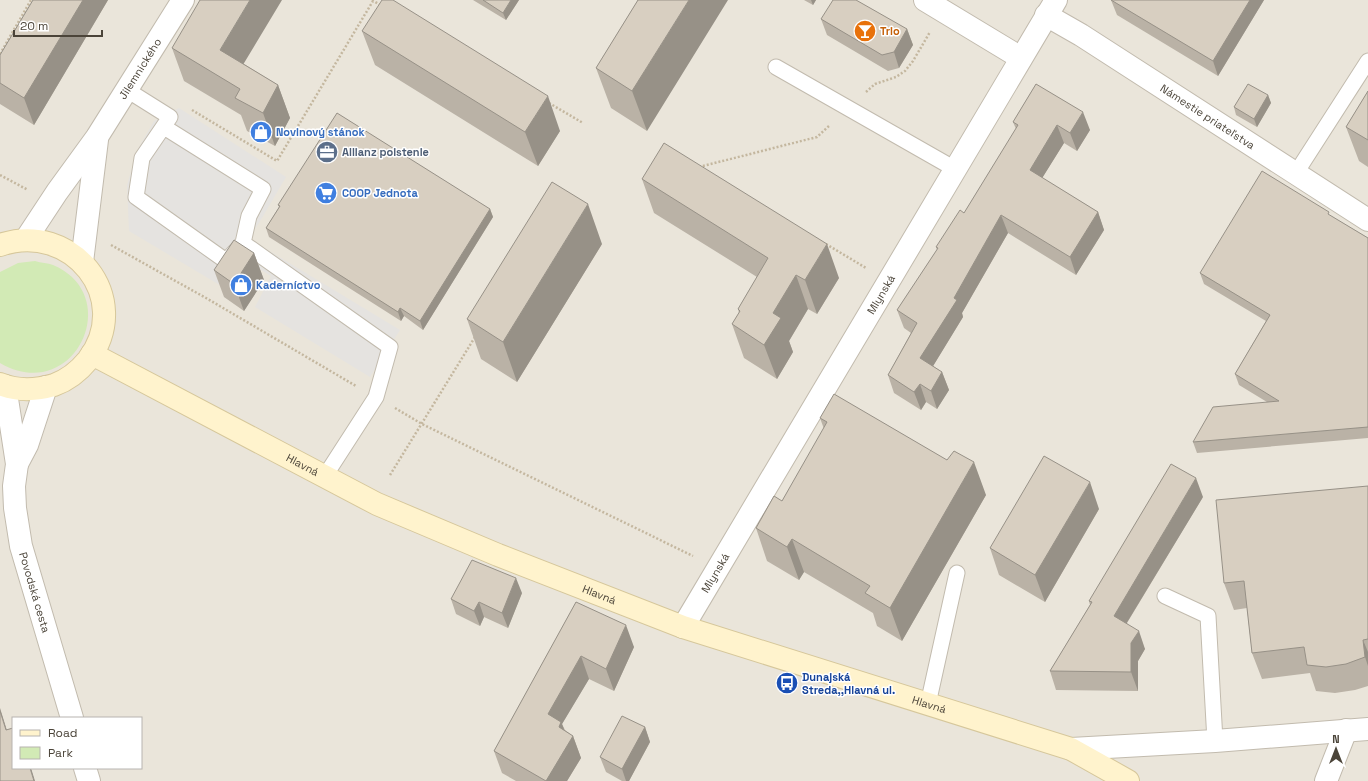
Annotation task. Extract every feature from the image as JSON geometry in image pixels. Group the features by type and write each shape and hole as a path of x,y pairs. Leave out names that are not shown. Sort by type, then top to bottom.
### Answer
{"main road":[{"path":"0,245 26,239 52,243 69,251 82,262 97,283 103,307 102,332 92,354 83,366 72,376 46,388 25,389 3,385"},
{"name":"Hlavná","path":"92,354 377,504 498,555 683,627 1071,749 1119,779"}],"street":[{"name":"Jilemnického","path":"26,239 57,192 97,138 183,0"},
{"path":"925,0 1021,58"},
{"name":"Námestie priateľstva","path":"1021,58 1051,8 1081,35 1368,220"},
{"name":"Mlynská","path":"683,627 1021,58"},
{"name":"Jilemnického","path":"82,262 97,138"},
{"name":"Povodská cesta","path":"3,385 17,464 14,486 14,501 21,546 72,717"},
{"name":"Povodská cesta","path":"17,464 28,445 46,388"},
{"path":"1071,749 1215,741 1368,729"},
{"path":"1326,781 1346,730"},
{"path":"85,769 89,781"}],"lane":[{"path":"1296,173 1368,61"},
{"path":"776,67 955,169"},
{"path":"127,90 170,117 142,158 136,197 226,260 243,243 249,216 263,189 164,127"},
{"path":"243,243 390,347 376,397 325,476"},
{"path":"928,704 957,573"},
{"path":"1165,596 1208,616 1215,741"}],"path":[{"path":"0,54 31,0"},
{"path":"188,108 277,160 372,0 386,9"},
{"path":"875,84 896,77 905,71 932,28"},
{"path":"4,46 11,50"},
{"path":"542,99 583,123"},
{"path":"701,173 694,169 817,136"},
{"path":"0,175 31,192"},
{"path":"825,244 867,268"},
{"path":"110,245 213,302 422,424 700,560"},
{"path":"390,475 476,336"}],"shaded area":[{"path":"0,0 1368,0 1368,781 0,781"},
{"path":"179,108 286,177 259,223 248,238 400,330 370,377 255,307 271,276 243,259 223,287 129,231 127,185 138,149 154,121"}],"green space":[{"path":"35,261 53,265 75,280 86,299 88,321 82,342 69,359 50,370 27,372 0,363 0,272 18,263"}],"building":[{"path":"33,0 83,0 24,98 0,83 0,55"},
{"path":"200,0 250,0 220,50 278,85 263,113 235,98 240,89 172,48"},
{"path":"382,0 393,0 548,96 525,132 362,31"},
{"path":"483,0 511,0 503,13"},
{"path":"638,0 689,0 632,91 596,68"},
{"path":"833,0 856,0 907,29 894,52 882,55 821,19"},
{"path":"1111,0 1250,0 1213,61"},
{"path":"1036,84 1083,112 1070,133 1057,125 1030,170 1098,212 1070,257 1001,215 954,298 957,300 920,358 942,372 931,391 920,384 914,392 888,375 917,323 897,310 938,248 936,247 960,210 964,213 1018,125 1013,122"},
{"path":"1248,84 1268,95 1254,119 1234,107"},
{"path":"1368,91 1368,140 1346,127"},
{"path":"337,113 490,209 420,321 400,308 398,312 266,228 280,206 278,205"},
{"path":"664,143 827,244 805,280 796,275 773,313 781,318 764,345 732,324 740,311 738,309 768,258 642,179"},
{"path":"1262,171 1368,238 1368,427 1193,442 1213,407 1279,401 1235,374 1270,315 1200,273"},
{"path":"552,182 588,204 503,342 467,319"},
{"path":"234,240 254,253 234,284 214,270"},
{"path":"834,394 947,460 954,451 974,462 890,608 865,593 870,586 792,539 787,547 756,528 774,496 782,501 827,422 820,418"},
{"path":"1044,456 1090,482 1035,575 990,548"},
{"path":"1171,464 1196,478 1114,616 1139,631 1131,643 1131,672 1050,671 1092,602 1089,601"},
{"path":"1368,486 1368,639 1363,640 1365,657 1346,664 1326,667 1307,665 1304,647 1252,653 1244,581 1224,583 1216,500"},
{"path":"472,560 516,578 502,613 479,602 474,611 451,599"},
{"path":"576,602 626,625 606,669 581,656 548,714 561,722 559,727 573,736 546,781 494,751"},
{"path":"0,711 6,730 12,728 12,769 30,769 34,781 0,781"},
{"path":"622,716 645,727 622,769 600,757"}],"place":[{"name":"Trio","path":"865,31"},
{"name":"Novinový stánok","path":"261,132"},
{"name":"Allianz poistenie","path":"327,152"},
{"name":"COOP Jednota","path":"326,193"},
{"name":"Kaderníctvo","path":"241,285"},
{"name":"Dunajská Streda,,Hlavná ul.","path":"787,683"}]}
